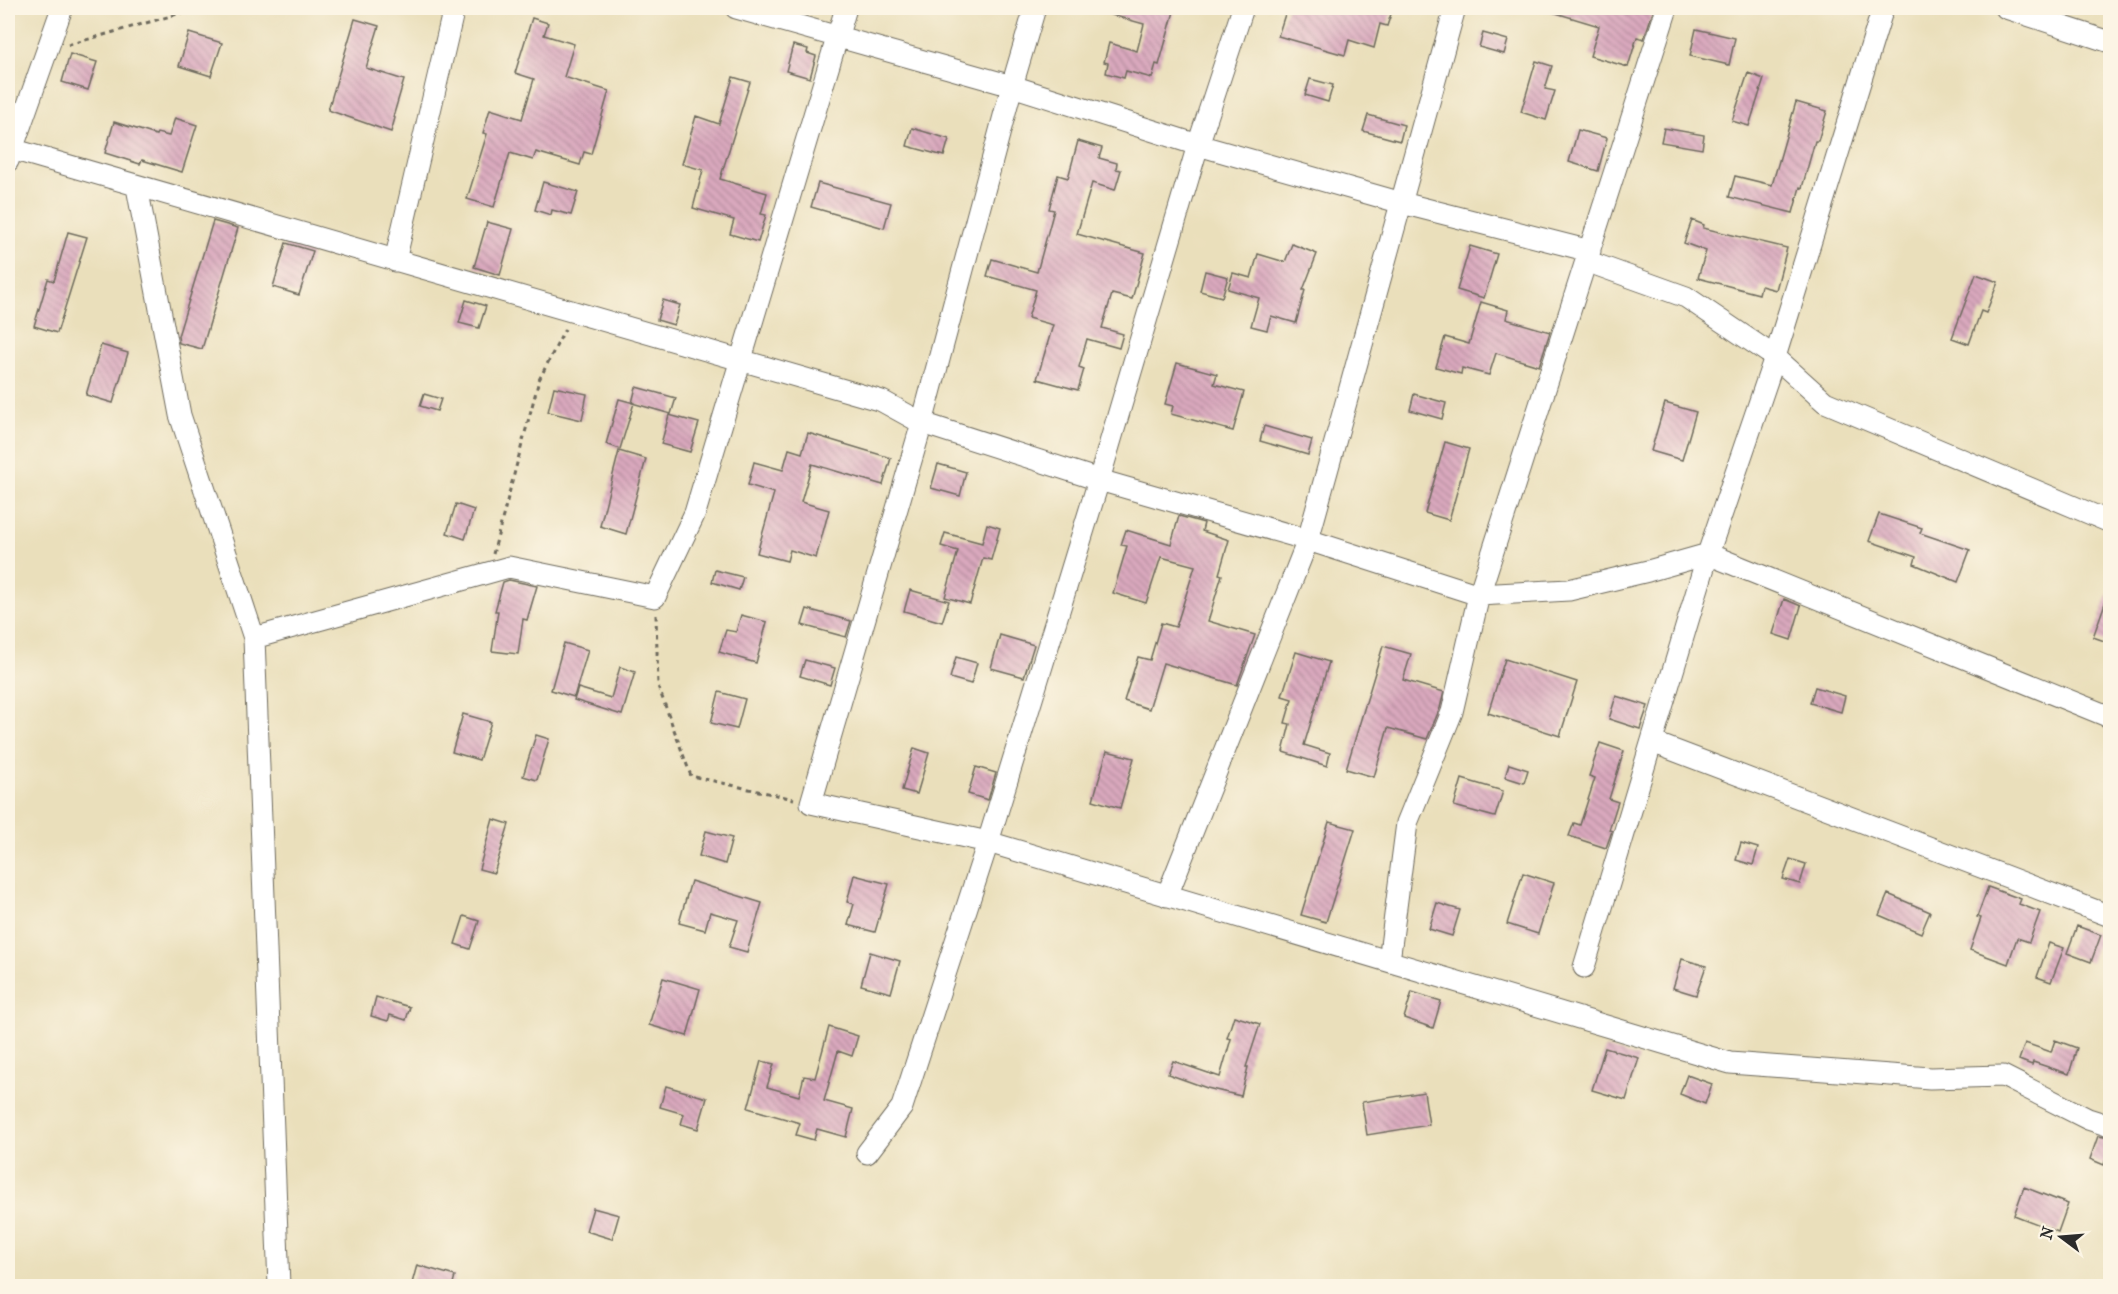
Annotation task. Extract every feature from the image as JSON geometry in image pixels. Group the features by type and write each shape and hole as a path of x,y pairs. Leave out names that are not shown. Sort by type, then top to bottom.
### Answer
{"street":[{"path":"62,8 9,153 137,187 882,401 922,423 1099,480 1308,540 1479,595 1569,590 1708,554 2110,717"},
{"path":"395,261 454,8"},
{"path":"736,8 1012,86 1198,144 1588,256 1686,297 1775,357 1825,402 2110,522"},
{"path":"254,638 510,567 655,597 695,513 846,8"},
{"path":"1035,8 922,423 811,803 988,842 1730,1064 1930,1077 2002,1076 2088,1119 2110,1126"},
{"path":"867,1153 902,1107 988,842 1099,480 1198,144 1244,8"},
{"path":"1167,896 1308,540 1455,8"},
{"path":"1389,961 1407,823 1452,712 1479,595 1667,8"},
{"path":"1584,967 1708,554 1775,357 1883,8"},
{"path":"2006,8 2110,42"},
{"path":"137,187 180,415 254,638 279,1287"},
{"path":"1652,742 2110,916"}],"path":[{"path":"46,51 199,8"},
{"path":"488,573 539,380 573,313"},
{"path":"655,597 658,686 691,776 811,803"}],"building":[{"path":"1101,8 1175,8 1159,65 1156,64 1152,78 1126,71 1124,78 1106,73 1108,63 1104,62 1109,43 1137,51 1144,24 1101,12"},
{"path":"1287,8 1393,8 1387,26 1380,24 1374,48 1349,40 1345,55 1278,36"},
{"path":"1549,8 1654,8 1644,39 1637,37 1628,67 1590,56 1599,26 1549,11"},
{"path":"532,18 548,23 544,35 574,44 564,77 609,91 591,154 584,152 580,165 536,152 533,160 510,153 494,207 467,199 487,134 483,133 490,109 522,119 534,79 515,73"},
{"path":"355,19 379,26 366,68 404,80 391,132 328,110"},
{"path":"1696,29 1735,38 1729,65 1690,56"},
{"path":"189,33 222,43 211,76 179,66"},
{"path":"1483,33 1508,40 1504,54 1479,47"},
{"path":"793,45 808,49 807,53 816,56 810,78 786,71"},
{"path":"70,54 97,62 88,90 62,82"},
{"path":"1536,61 1552,66 1545,89 1555,91 1546,120 1521,112"},
{"path":"1748,73 1764,79 1749,126 1732,121"},
{"path":"733,77 750,82 720,179 767,193 761,214 766,215 758,242 730,234 734,220 693,208 703,170 682,164 696,116 719,124"},
{"path":"1310,79 1333,85 1328,102 1305,95"},
{"path":"1796,102 1827,111 1818,141 1815,141 1793,213 1729,197 1735,176 1772,185"},
{"path":"1368,115 1404,125 1400,141 1363,131"},
{"path":"175,118 197,125 182,172 142,160 140,164 105,153 114,122 156,135 157,133 169,136"},
{"path":"912,128 949,139 944,156 907,146"},
{"path":"1664,128 1704,135 1702,149 1661,142"},
{"path":"1578,130 1607,138 1598,171 1569,162"},
{"path":"1078,141 1102,148 1099,158 1117,163 1116,169 1121,170 1115,190 1092,183 1077,234 1145,253 1132,299 1112,294 1102,328 1123,334 1119,348 1087,339 1079,367 1084,369 1078,390 1037,379 1053,325 1028,318 1036,290 987,276 992,259 1037,272 1054,210 1049,209 1058,175 1068,178"},
{"path":"543,182 578,192 571,215 552,210 551,215 535,210"},
{"path":"818,183 891,203 884,228 811,207"},
{"path":"1692,220 1704,225 1703,228 1787,248 1776,290 1761,286 1759,294 1698,278 1706,251 1684,243"},
{"path":"213,221 238,228 202,349 179,343 178,336"},
{"path":"487,222 513,229 500,275 474,267"},
{"path":"68,232 87,237 57,333 34,326 48,279 54,281"},
{"path":"286,243 313,251 299,295 273,287"},
{"path":"1292,244 1317,254 1303,290 1305,290 1296,323 1271,316 1267,330 1251,326 1259,298 1228,289 1233,273 1251,278 1258,254 1285,262"},
{"path":"1470,246 1497,254 1484,298 1457,290"},
{"path":"1205,271 1228,277 1222,297 1200,291"},
{"path":"1976,274 1998,282 1986,313 1981,311 1969,344 1952,338"},
{"path":"466,300 486,306 479,328 459,323"},
{"path":"663,300 680,305 674,325 657,320"},
{"path":"1481,302 1508,310 1506,319 1550,332 1539,366 1496,353 1489,375 1462,368 1461,374 1436,367 1445,337 1469,344"},
{"path":"101,345 128,353 113,403 86,395"},
{"path":"1177,363 1217,374 1214,384 1244,392 1233,431 1171,414 1173,406 1165,404"},
{"path":"554,387 587,394 582,420 548,412"},
{"path":"636,387 676,398 671,414 632,403"},
{"path":"424,394 441,399 437,411 420,406"},
{"path":"1414,394 1446,403 1442,419 1410,410"},
{"path":"619,399 634,403 620,449 606,444"},
{"path":"1665,403 1696,412 1682,460 1651,451"},
{"path":"669,415 699,423 690,452 661,444"},
{"path":"1264,426 1312,440 1308,455 1260,441"},
{"path":"808,433 891,458 883,485 812,464 801,502 829,510 816,558 790,550 787,561 757,553 774,493 748,485 754,462 783,470 789,449 802,453"},
{"path":"1445,442 1469,449 1449,520 1425,513"},
{"path":"619,451 646,459 626,534 600,526"},
{"path":"938,464 966,472 960,496 931,488"},
{"path":"456,504 474,510 465,539 447,533"},
{"path":"1879,514 1922,528 1920,533 1970,550 1958,582 1914,564 1916,557 1869,541"},
{"path":"1179,516 1204,523 1202,531 1229,540 1219,574 1222,575 1208,621 1255,635 1237,685 1163,663 1149,709 1124,701 1138,657 1150,660 1161,623 1176,627 1195,566 1161,557 1146,603 1113,593 1127,546 1121,545 1126,530 1171,544"},
{"path":"987,524 1000,528 991,560 983,558 970,604 945,597 958,551 941,546 945,533 982,543"},
{"path":"715,570 743,577 739,590 712,582"},
{"path":"509,580 537,586 527,620 523,619 518,654 492,651 498,611 495,611 503,582"},
{"path":"910,590 949,601 942,622 904,611"},
{"path":"2110,592 2110,643 2093,637"},
{"path":"1784,599 1801,606 1791,640 1773,634"},
{"path":"807,609 851,621 846,637 802,625"},
{"path":"741,615 767,622 756,663 719,652 726,630 736,632"},
{"path":"1000,635 1034,645 1024,677 991,668"},
{"path":"564,643 588,650 574,697 551,690"},
{"path":"1383,646 1411,654 1403,680 1444,692 1427,739 1388,728 1374,777 1346,769"},
{"path":"1296,652 1329,662 1304,745 1330,753 1327,766 1283,752 1290,724 1285,723 1292,699 1282,696"},
{"path":"956,657 977,663 971,684 950,678"},
{"path":"1505,659 1577,682 1560,736 1488,713"},
{"path":"805,660 835,668 830,685 800,676"},
{"path":"620,667 635,672 622,715 574,700 578,688 611,698"},
{"path":"1815,687 1845,696 1841,712 1810,703"},
{"path":"719,692 745,699 737,729 711,723"},
{"path":"1616,696 1648,706 1640,729 1609,719"},
{"path":"463,714 491,722 479,760 452,752"},
{"path":"536,735 549,739 537,780 523,776"},
{"path":"1600,743 1624,751 1609,799 1618,802 1606,848 1569,836 1574,823 1580,825 1595,778 1589,776"},
{"path":"914,748 929,753 917,794 902,790"},
{"path":"1107,751 1134,758 1120,808 1093,800"},
{"path":"1509,764 1528,770 1524,783 1505,777"},
{"path":"976,767 996,773 988,800 968,794"},
{"path":"1462,779 1503,791 1495,817 1454,806"},
{"path":"493,819 509,824 494,873 479,869"},
{"path":"1329,822 1355,829 1326,922 1301,915"},
{"path":"706,831 732,838 725,864 699,856"},
{"path":"1741,843 1758,848 1753,865 1736,860"},
{"path":"1790,859 1806,864 1800,884 1783,879"},
{"path":"1523,873 1554,883 1538,934 1507,924"},
{"path":"854,875 889,884 875,932 848,925 854,904 847,902"},
{"path":"691,881 762,903 747,952 729,947 738,920 710,912 705,930 679,923"},
{"path":"1988,887 2021,899 2019,904 2040,912 2029,942 2017,938 2008,964 1970,950 1981,918 1977,917"},
{"path":"1888,894 1930,912 1921,933 1879,915"},
{"path":"1437,903 1460,910 1452,936 1429,929"},
{"path":"464,916 479,921 470,949 455,944"},
{"path":"2077,926 2101,935 2091,962 2067,953"},
{"path":"2049,943 2064,948 2051,982 2037,977"},
{"path":"870,952 900,961 891,993 861,985"},
{"path":"1682,959 1706,966 1696,995 1673,988"},
{"path":"663,978 700,989 687,1036 649,1025"},
{"path":"1412,992 1441,1001 1433,1028 1404,1018"},
{"path":"376,997 410,1007 406,1020 390,1015 388,1021 371,1016"},
{"path":"1234,1016 1260,1024 1246,1067 1248,1067 1241,1096 1207,1088 1168,1074 1173,1061 1220,1077 1231,1039 1227,1038"},
{"path":"829,1027 858,1036 852,1056 838,1051 824,1101 853,1109 846,1137 817,1129 814,1140 796,1135 800,1123 748,1108 761,1061 774,1064 767,1087 799,1096 804,1076 815,1078"},
{"path":"2055,1040 2077,1048 2069,1074 2033,1062 2032,1065 2019,1060 2025,1043 2051,1052"},
{"path":"1605,1048 1639,1058 1626,1100 1592,1090"},
{"path":"1687,1075 1712,1084 1705,1104 1680,1094"},
{"path":"666,1086 707,1098 698,1129 681,1124 684,1114 660,1107"},
{"path":"1424,1092 1429,1125 1367,1135 1362,1102"},
{"path":"2098,1136 2110,1138 2110,1147 2104,1165 2090,1159"},
{"path":"2024,1187 2068,1204 2058,1232 2014,1215"},
{"path":"593,1208 619,1215 612,1239 586,1231"},
{"path":"417,1265 455,1276 452,1287 411,1287"}]}
